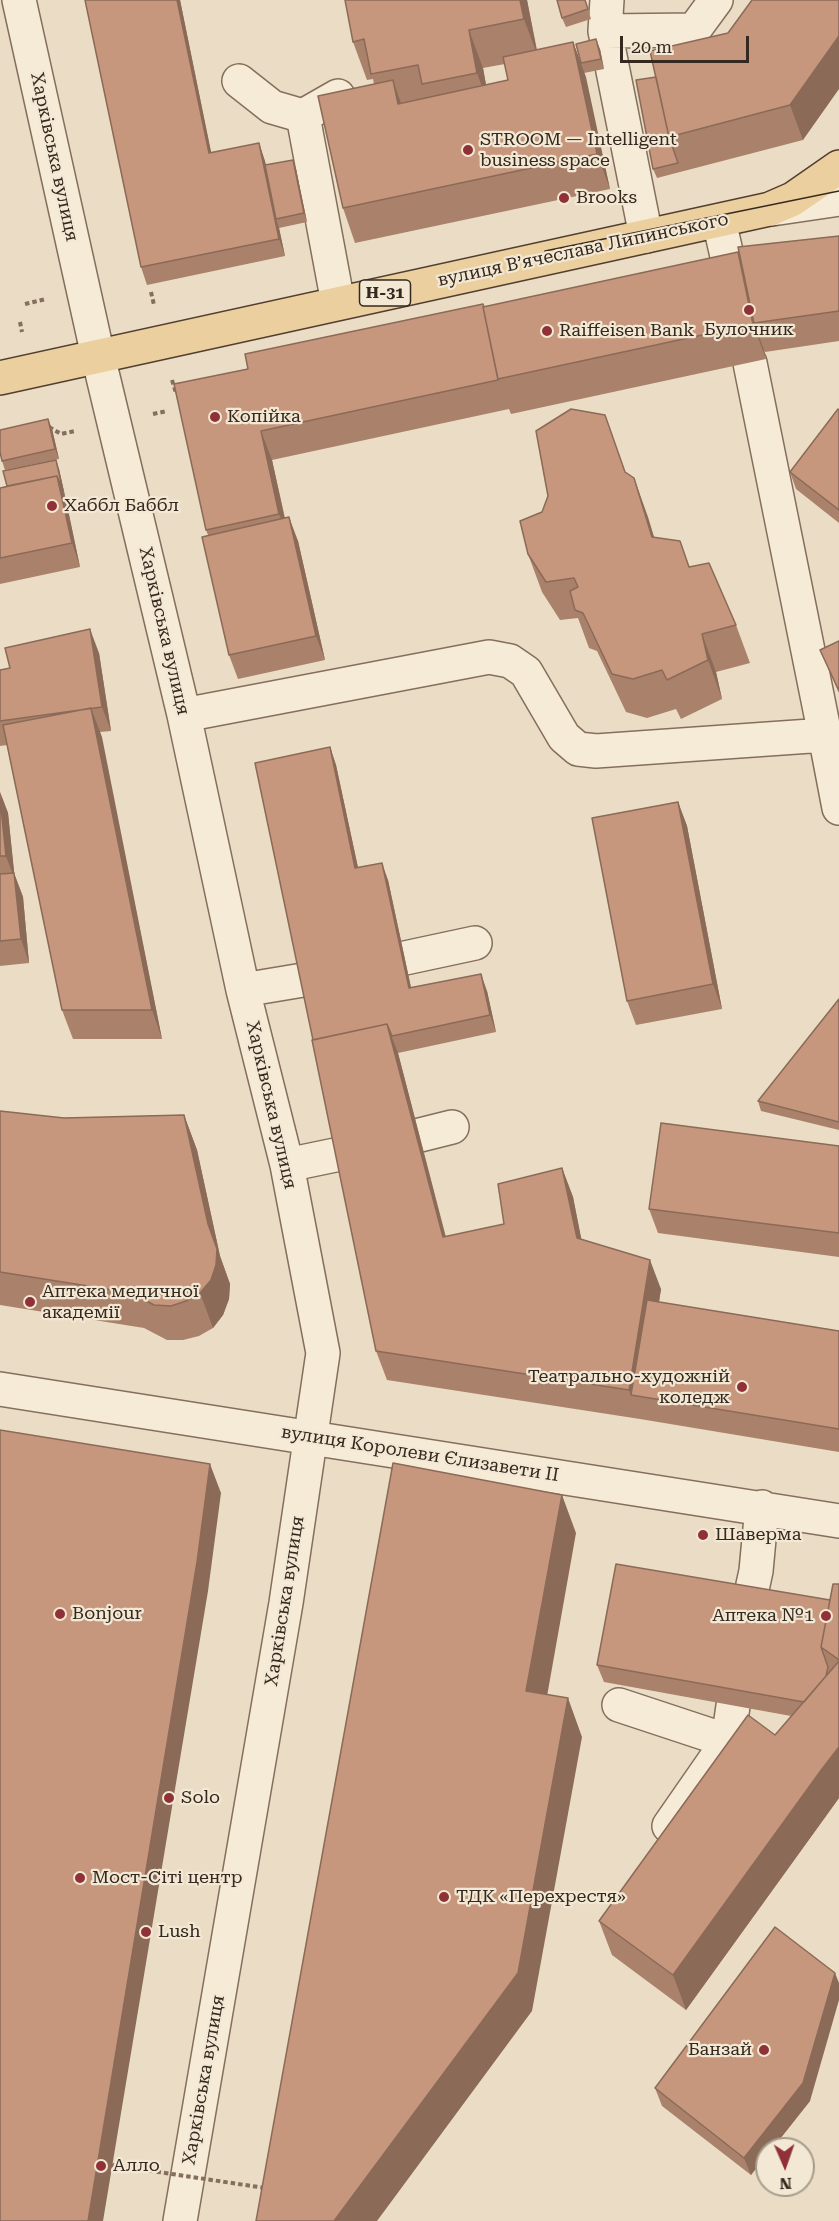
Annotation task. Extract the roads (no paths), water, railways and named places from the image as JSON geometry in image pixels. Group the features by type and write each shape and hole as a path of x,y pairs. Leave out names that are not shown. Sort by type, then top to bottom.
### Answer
{"main road":[{"name":"вулиця Вʼячеслава Липинського","path":"0,378 770,209 794,199 839,167"}],"street":[{"name":"Харківська вулиця","path":"19,0 98,356 184,715 243,990 287,1165 323,1353 286,1603 180,2221"},
{"path":"646,236 606,16 693,30 716,0"},
{"path":"239,81 272,107 303,116 338,96"},
{"path":"303,116 338,303"},
{"path":"770,209 839,199"},
{"path":"719,221 735,291"},
{"path":"750,363 839,808"},
{"path":"184,715 489,657 510,661 526,672 564,736 578,749 596,751 825,735"},
{"path":"405,958 475,943"},
{"path":"243,990 303,980"},
{"path":"420,1135 452,1127"},
{"path":"287,1165 340,1154"},
{"name":"вулиця Королеви Єлизавети ІІ","path":"0,1389 839,1521"},
{"path":"749,1603 756,1571 762,1508"},
{"path":"619,1705 728,1741"},
{"path":"649,1854 728,1741 734,1706"}],"tram line":[{"path":"545,251 839,191"}],"place":[{"name":"STROOM — Intelligent business space","path":"468,150"},
{"name":"Brooks","path":"564,198"},
{"name":"Булочник","path":"749,310"},
{"name":"Raiffeisen Bank","path":"547,331"},
{"name":"Копійка","path":"215,417"},
{"name":"Хаббл Баббл","path":"52,506"},
{"name":"Аптека медичної академії","path":"30,1302"},
{"name":"Театрально-художній коледж","path":"742,1387"},
{"name":"Шаверма","path":"703,1535"},
{"name":"Bonjour","path":"60,1614"},
{"name":"Аптека №1","path":"826,1616"},
{"name":"Solo","path":"169,1798"},
{"name":"Мост-Сіті центр","path":"80,1878"},
{"name":"ТДК «Перехрестя»","path":"444,1897"},
{"name":"Lush","path":"146,1932"},
{"name":"Банзай","path":"764,2050"},
{"name":"Алло","path":"101,2166"}]}
